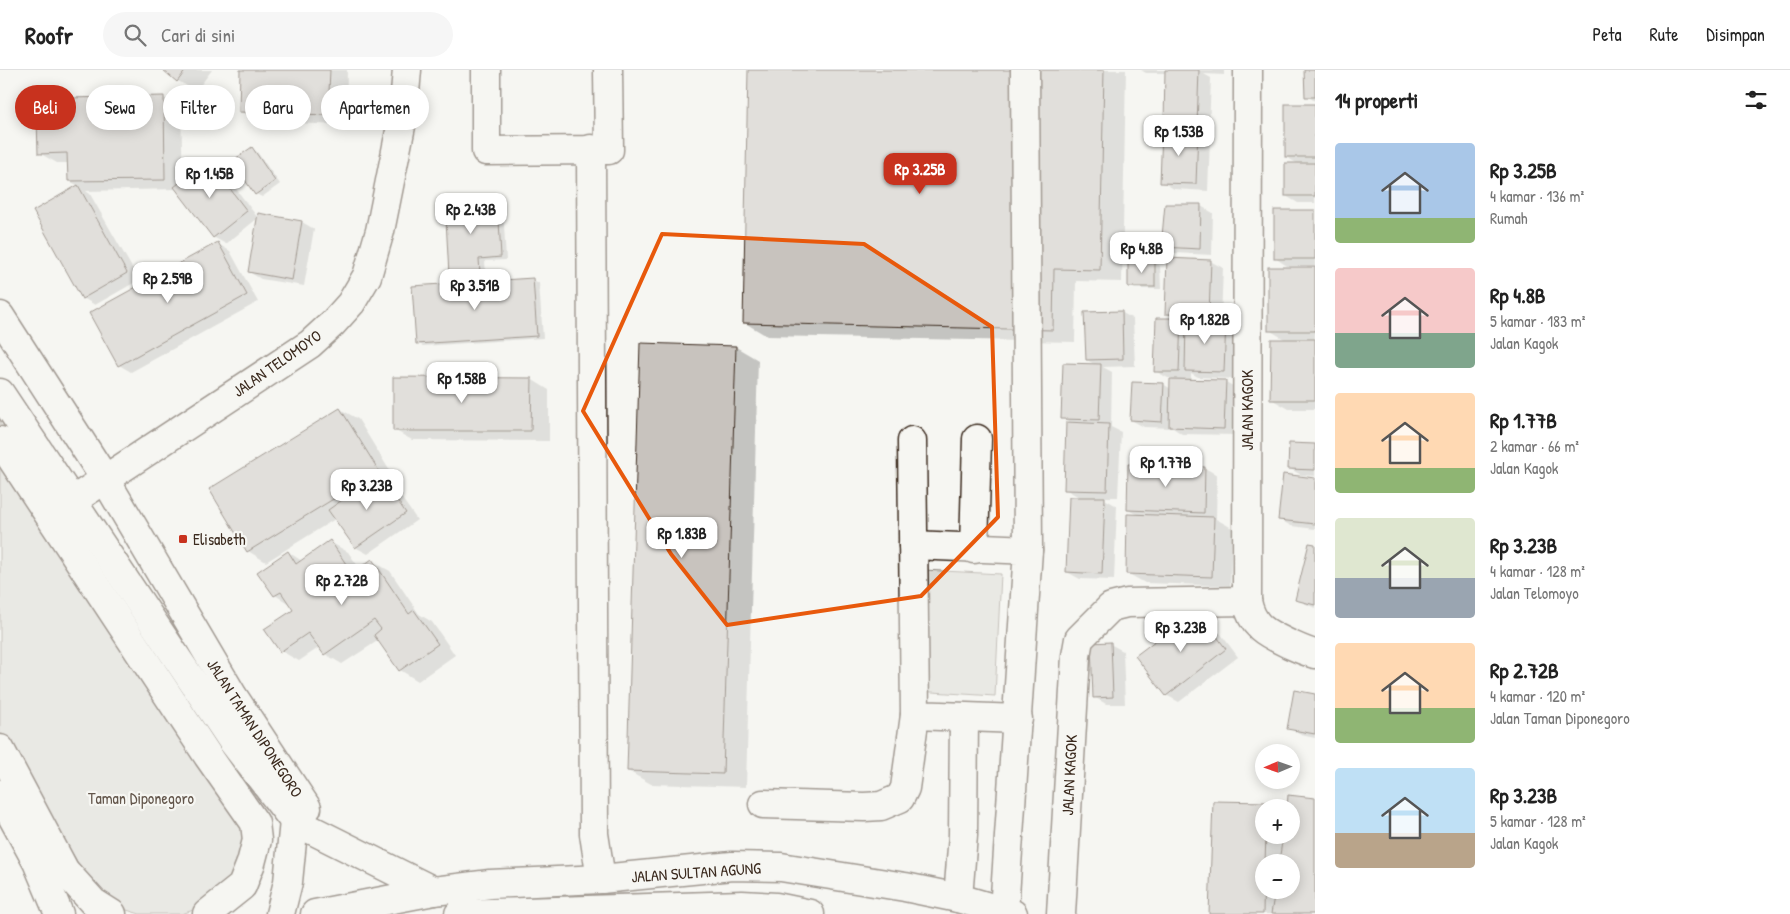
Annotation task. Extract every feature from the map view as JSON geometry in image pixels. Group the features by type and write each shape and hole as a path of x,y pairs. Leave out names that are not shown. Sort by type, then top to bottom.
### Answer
{"main road":[{"name":"JALAN TELOMOYO","path":"72,501 310,344 334,323 351,303 367,276 380,230 403,116 407,70"},
{"path":"486,70 486,151 609,150 608,70"},
{"path":"1008,912 1028,550 1024,70"},
{"name":"JALAN KAGOK","path":"1248,70 1247,600 1250,613 1258,625 1269,634 1315,654"},
{"path":"591,150 594,834 602,878"},
{"name":"JALAN TAMAN DIPONEGORO","path":"0,316 104,479 233,696 307,808 294,821 233,742 0,393"},
{"path":"974,549 977,439"},
{"path":"763,804 881,806 900,798 905,788 914,715 912,440"},
{"path":"0,441 208,756 255,823 257,840 242,886 207,914"},
{"path":"913,545 1028,550"},
{"name":"JALAN KAGOK","path":"1061,914 1076,656 1079,639 1111,607 1127,603 1247,600"},
{"path":"914,715 1018,719"},
{"path":"958,898 963,835 964,718"},
{"path":"0,749 65,871 93,902 112,914"},
{"path":"0,794 36,862 59,914"},
{"path":"280,914 288,882 294,821 434,891"},
{"name":"JALAN SULTAN AGUNG","path":"315,914 434,891 490,884 602,878 732,866 781,867 905,887 958,898 1008,912"},
{"name":"JALAN SULTAN AGUNG","path":"459,914 665,910 758,905 810,914"}],"highlighted area":[{"path":"662,234 864,244 992,327 998,517 921,596 727,625 671,554 583,411"}],"green space":[{"name":"Taman Diponegoro","path":"0,408 248,821 245,855 231,880 210,904 182,914 140,914 120,908 97,889 78,863 0,732"},
{"path":"923,570 1001,574 995,696 916,691"}],"building":[{"path":"163,70 186,70 177,82"},
{"path":"240,70 330,70 329,85 321,85 321,115 311,114 311,85 245,85 245,112 239,112"},
{"path":"748,70 1104,70 1100,270 1054,269 1053,330 743,323"},
{"path":"1165,70 1199,70 1197,126 1164,124"},
{"path":"1304,70 1315,70 1315,97 1305,97"},
{"path":"153,96 163,96 165,180 68,181 67,153 38,154 37,130 76,130 76,98 86,98 86,130 153,130"},
{"path":"1285,104 1315,104 1315,157 1285,157"},
{"path":"1162,130 1198,130 1196,184 1160,183"},
{"path":"252,147 275,181 255,195 232,161"},
{"path":"208,160 247,211 213,238 174,187"},
{"path":"1285,163 1315,163 1315,196 1285,196"},
{"path":"78,185 127,273 82,299 33,211"},
{"path":"475,199 475,203 498,202 501,257 479,259 480,273 449,275 445,201"},
{"path":"1165,204 1201,204 1200,249 1161,247"},
{"path":"1274,210 1315,210 1315,259 1274,259"},
{"path":"258,213 302,221 292,280 248,272"},
{"path":"218,242 247,295 118,366 89,313"},
{"path":"1167,258 1211,260 1209,315 1165,314"},
{"path":"1155,261 1155,287 1128,287 1128,262"},
{"path":"1268,267 1315,267 1315,331 1268,331"},
{"path":"533,278 537,336 416,344 412,286"},
{"path":"1122,311 1123,359 1086,360 1084,312"},
{"path":"1156,318 1181,318 1179,372 1154,372"},
{"path":"1186,319 1226,320 1224,372 1185,371"},
{"path":"1271,339 1315,339 1315,400 1270,400"},
{"path":"640,343 736,346 723,774 627,771"},
{"path":"1063,363 1101,364 1099,420 1061,419"},
{"path":"393,377 532,378 531,431 393,431"},
{"path":"1170,379 1226,380 1224,429 1169,427"},
{"path":"1132,382 1164,383 1162,422 1130,420"},
{"path":"340,408 379,471 247,552 209,489"},
{"path":"1066,422 1109,424 1107,491 1064,490"},
{"path":"1289,443 1315,444 1315,470 1288,469"},
{"path":"1128,464 1205,467 1204,513 1127,510"},
{"path":"379,474 406,513 355,548 328,510"},
{"path":"1283,474 1315,478 1315,524 1278,520"},
{"path":"1069,497 1105,497 1102,574 1066,572"},
{"path":"1127,514 1214,517 1212,577 1126,574"},
{"path":"330,540 352,573 372,559 409,614 414,610 438,644 399,671 374,635 381,629 374,620 324,655 308,633 280,652 264,629 293,610 281,592 274,596 257,572 288,551 296,564"},
{"path":"1309,543 1315,544 1315,605 1295,600"},
{"path":"1197,609 1226,649 1166,696 1135,656"},
{"path":"1111,642 1113,697 1093,698 1091,643"},
{"path":"1294,690 1315,694 1315,734 1287,729"},
{"path":"1288,795 1315,798 1315,914 1271,914 1274,899 1300,899 1300,854 1280,854 1282,844 1300,844 1300,799 1288,799"},
{"path":"1213,801 1255,802 1255,844 1266,844 1265,854 1255,854 1255,899 1263,899 1263,914 1209,914"}],"place":[{"name":"Elisabeth","path":"183,539"}]}
